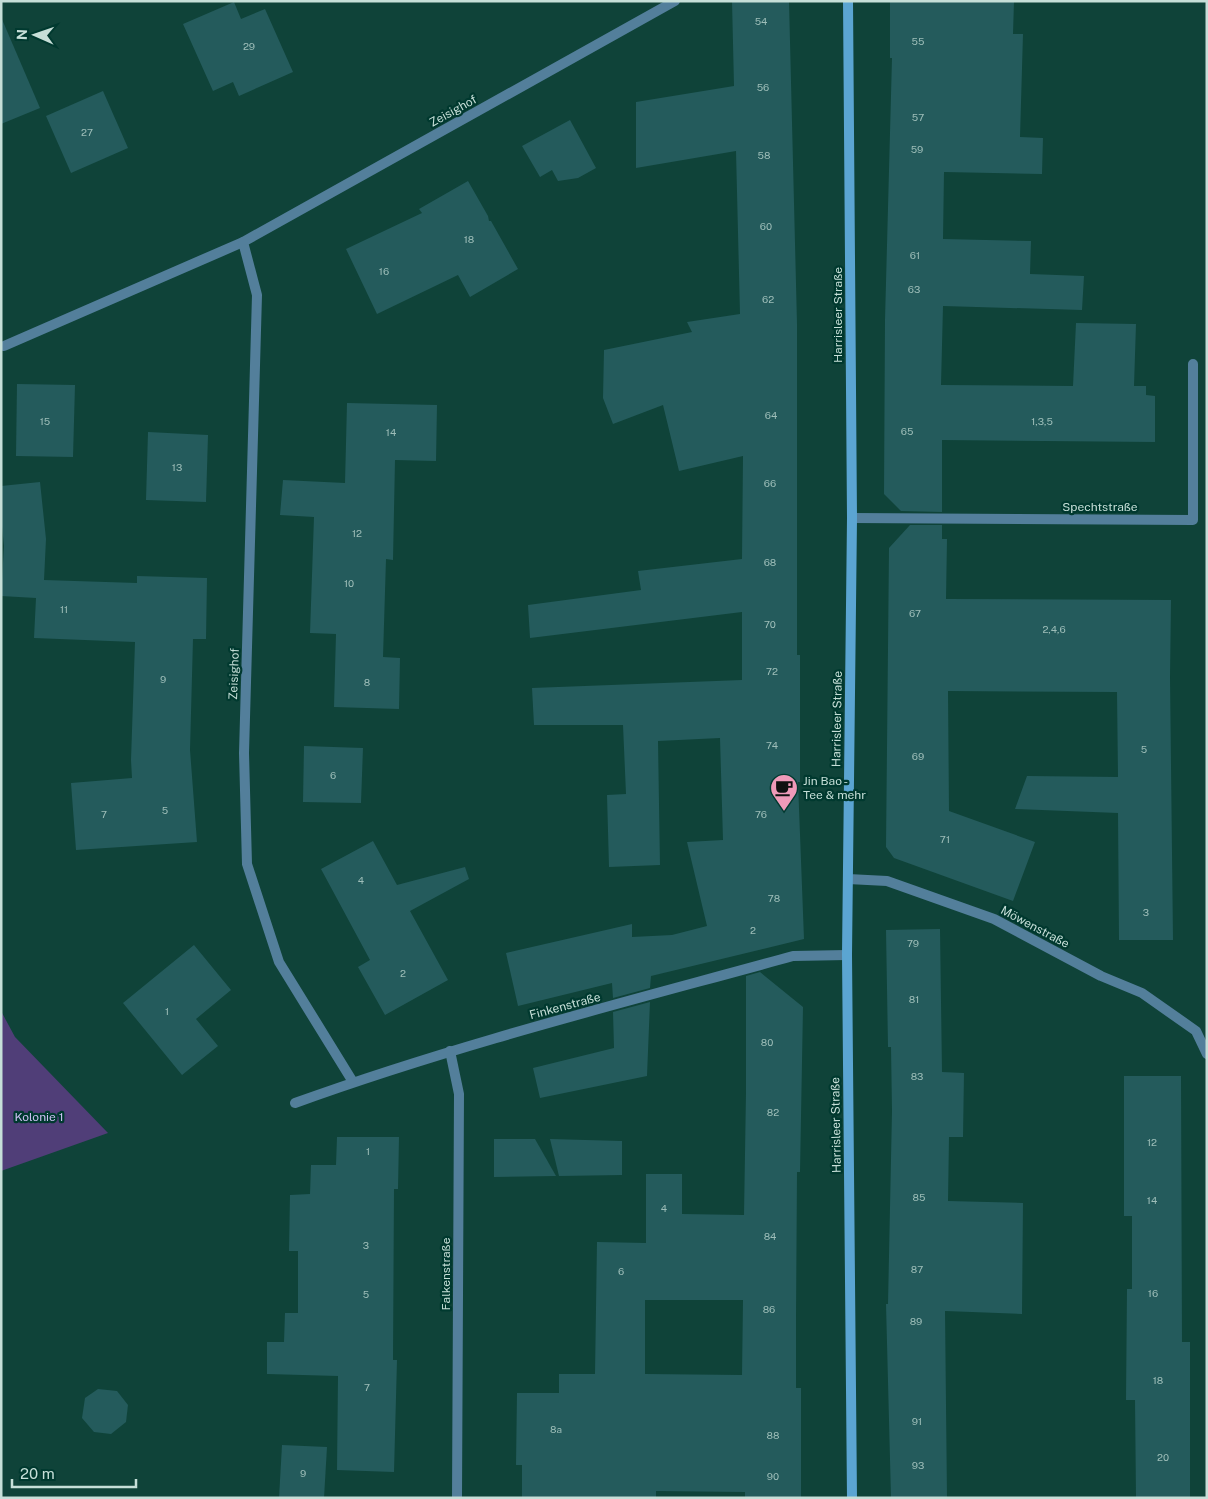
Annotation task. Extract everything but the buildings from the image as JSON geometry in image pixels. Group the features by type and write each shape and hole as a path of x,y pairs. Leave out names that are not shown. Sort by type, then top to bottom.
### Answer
{"main road":[{"name":"Harrisleer Straße","path":"848,1 852,518 847,955 852,1498"}],"street":[{"name":"Zeisighof","path":"4,346 242,242 675,1"},
{"name":"Zeisighof","path":"242,242 257,295 244,753 247,864 279,962 353,1082"},
{"name":"Spechtstraße","path":"852,518 1193,520 1193,364"},
{"name":"Möwenstraße","path":"848,880 887,881 994,918 1101,976 1142,993 1196,1031 1207,1054"},
{"name":"Finkenstraße","path":"295,1103 450,1051 793,956 847,955"},
{"name":"Falkenstraße","path":"450,1051 459,1094 457,1498"}],"green space":[{"name":"Kolonie 1","path":"1,1011 15,1037 108,1133 1,1171"}],"place":[{"name":"Jin Bao - Tee & mehr","path":"784,812"}]}
